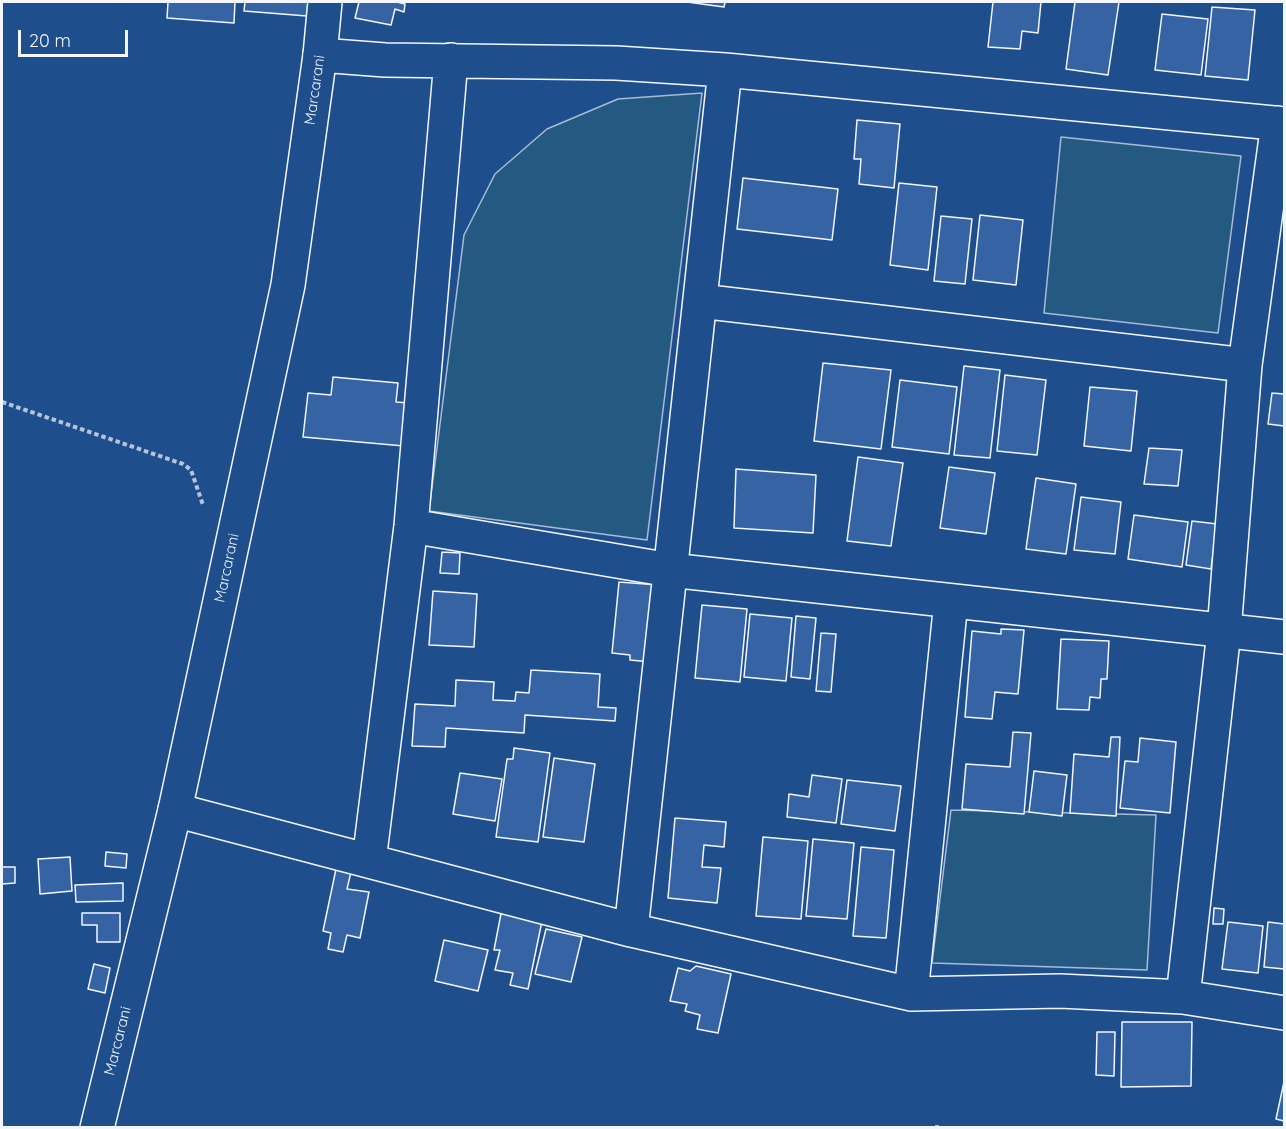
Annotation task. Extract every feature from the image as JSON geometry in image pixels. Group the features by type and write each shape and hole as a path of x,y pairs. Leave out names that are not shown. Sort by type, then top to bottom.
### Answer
{"street":[{"name":"Marcarani","path":"97,1128 175,810 288,285 320,55 325,2"},
{"path":"320,55 385,60 616,63 725,70 1281,123 1245,364 1224,631 1183,997"},
{"path":"369,861 411,526 451,60"},
{"path":"631,930 725,70"},
{"path":"700,301 1245,364"},
{"path":"411,526 670,570 1284,637"},
{"path":"911,994 951,601"},
{"path":"175,810 631,930 911,994 1060,991 1183,997 1284,1013"}],"path":[{"path":"2,402 183,464 191,470 204,512 218,526 235,531"}],"shaded area":[{"path":"702,93 647,540 429,511 464,235 495,174 547,129 618,99"},
{"path":"1061,137 1241,156 1218,333 1044,313"},
{"path":"951,810 1156,815 1147,970 932,963"}],"building":[{"path":"168,2 235,2 234,23 167,18"},
{"path":"245,2 308,2 307,16 244,11"},
{"path":"359,2 397,2 405,4 404,12 395,9 391,25 355,18"},
{"path":"687,2 725,2 724,7"},
{"path":"993,2 1041,2 1038,33 1022,31 1020,49 988,47"},
{"path":"1075,2 1119,2 1108,75 1066,69"},
{"path":"1212,7 1255,10 1248,80 1205,76"},
{"path":"1162,14 1208,19 1201,75 1155,70"},
{"path":"857,120 900,124 894,188 859,184 861,159 854,159"},
{"path":"743,178 838,189 832,240 737,229"},
{"path":"899,183 937,187 928,270 890,265"},
{"path":"980,215 1023,220 1016,285 973,280"},
{"path":"941,216 972,219 965,284 934,281"},
{"path":"823,363 891,370 881,449 814,441"},
{"path":"964,366 1000,370 990,458 954,455"},
{"path":"1005,375 1046,380 1037,455 997,451"},
{"path":"333,377 398,383 396,402 409,403 404,446 303,437 308,393 331,395"},
{"path":"900,380 957,387 949,454 892,447"},
{"path":"1090,387 1137,391 1131,451 1084,446"},
{"path":"1272,393 1284,394 1284,426 1268,424"},
{"path":"1149,448 1182,450 1178,486 1144,484"},
{"path":"858,457 903,463 891,546 847,541"},
{"path":"949,467 995,473 986,534 940,528"},
{"path":"736,469 816,475 813,533 734,528"},
{"path":"1036,478 1076,484 1066,554 1026,549"},
{"path":"1081,497 1121,502 1115,554 1074,550"},
{"path":"1134,515 1188,522 1182,567 1128,559"},
{"path":"1192,521 1217,524 1211,569 1186,565"},
{"path":"442,552 460,553 459,574 440,573"},
{"path":"619,582 658,585 651,662 630,660 630,655 612,653"},
{"path":"433,591 477,594 474,647 429,645"},
{"path":"702,605 747,609 740,682 695,678"},
{"path":"750,614 792,618 786,681 744,677"},
{"path":"796,616 816,618 810,679 791,677"},
{"path":"1001,629 1024,630 1018,694 995,692 992,719 965,717 972,631 1001,634"},
{"path":"821,633 836,634 831,692 816,691"},
{"path":"1061,639 1109,641 1107,679 1101,679 1100,698 1090,697 1089,710 1057,709"},
{"path":"531,670 600,674 598,707 616,708 615,721 525,715 524,733 446,728 445,747 412,746 415,704 455,706 456,680 494,682 493,700 515,701 516,692 529,693"},
{"path":"1013,732 1031,733 1024,814 962,809 966,764 1010,767"},
{"path":"1111,737 1120,737 1116,816 1070,813 1074,754 1109,757"},
{"path":"1140,738 1176,742 1170,813 1120,808 1125,761 1138,762"},
{"path":"514,748 550,753 538,842 496,837 507,759 513,759"},
{"path":"554,758 595,764 584,842 543,837"},
{"path":"1034,771 1067,775 1062,816 1029,812"},
{"path":"460,773 502,779 495,821 453,814"},
{"path":"812,775 842,779 836,823 787,817 789,794 809,797"},
{"path":"847,780 901,786 895,831 841,824"},
{"path":"675,818 726,822 724,847 704,845 702,867 721,868 717,903 668,898"},
{"path":"763,837 808,841 801,919 756,916"},
{"path":"813,839 854,843 847,919 806,916"},
{"path":"861,847 894,850 886,938 853,936"},
{"path":"106,852 127,854 126,868 105,866"},
{"path":"70,857 72,891 40,894 38,859"},
{"path":"2,867 15,867 15,883 2,884"},
{"path":"336,869 351,872 347,889 369,892 360,938 347,935 343,952 328,949 331,933 323,931"},
{"path":"123,883 123,901 76,902 75,885"},
{"path":"504,898 542,921 528,989 510,985 513,973 495,970 500,950 494,950"},
{"path":"1214,908 1224,909 1223,924 1213,924"},
{"path":"82,913 120,913 120,942 97,942 97,925 82,925"},
{"path":"1228,922 1263,926 1258,973 1222,969"},
{"path":"1268,922 1284,924 1284,969 1264,967"},
{"path":"546,929 582,937 571,982 535,974"},
{"path":"444,940 488,950 478,991 435,981"},
{"path":"94,964 110,968 105,993 88,989"},
{"path":"696,966 731,974 718,1033 697,1029 700,1015 685,1011 687,1004 670,1001 678,968 690,971"},
{"path":"1122,1022 1192,1022 1191,1086 1121,1087"},
{"path":"1097,1032 1115,1032 1114,1076 1096,1075"},
{"path":"1284,1082 1284,1121 1276,1119"}]}
